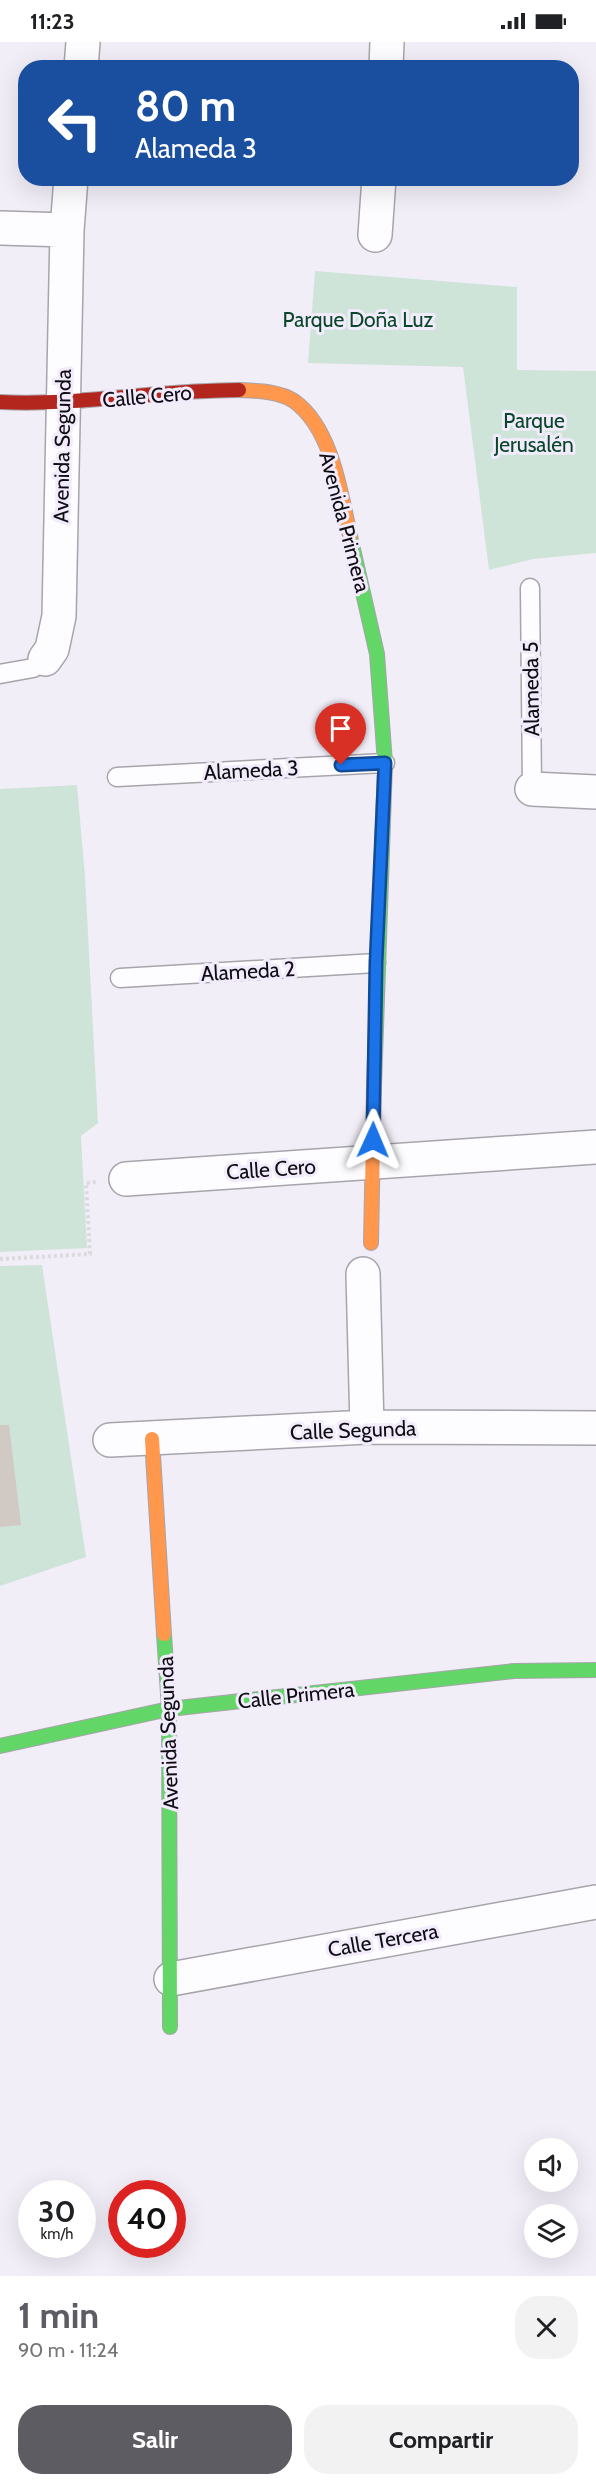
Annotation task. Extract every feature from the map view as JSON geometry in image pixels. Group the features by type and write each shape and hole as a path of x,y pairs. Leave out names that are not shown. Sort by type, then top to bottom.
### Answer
{"street":[{"path":"82,60 83,42"},
{"path":"386,60 387,42"},
{"name":"Avenida Segunda","path":"45,659 52,649 58,616 67,230 70,186"},
{"path":"375,235 378,186"},
{"path":"0,228 67,230"},
{"name":"Calle Cero","path":"0,402 63,404 151,395 259,390 279,393 292,400"},
{"name":"Avenida Primera","path":"292,400 306,413 334,464 377,654 385,763 376,963 373,1163 367,1258"},
{"path":"532,789 596,792"},
{"name":"Calle Cero","path":"126,1179 596,1147"},
{"path":"367,1258 367,1427"},
{"name":"Calle Segunda","path":"110,1440 367,1427 596,1428"},
{"name":"Avenida Segunda","path":"152,1439 170,1709 170,2027"},
{"name":"Calle Primera","path":"0,1746 170,1709 514,1671 596,1670"},
{"name":"Calle Tercera","path":"171,1979 596,1902"}],"lane":[{"name":"Alameda 5","path":"530,588 532,789"},
{"path":"0,674 33,668 45,659"},
{"name":"Alameda 3","path":"117,777 385,763"},
{"name":"Alameda 2","path":"120,978 376,963"}],"path":[{"path":"0,1259 90,1254 86,1183 126,1179"}],"green space":[{"path":"315,271 517,287 517,370 596,371 596,553 533,559 489,570 463,367 308,363"},
{"path":"77,785 85,876 98,1123 81,1136 87,1248 0,1252 0,789"},
{"path":"42,1265 86,1557 0,1586 0,1266"}],"building":[{"path":"0,1425 9,1425 21,1525 0,1527"}],"traffic: fast":[{"path":"350,536 377,654 385,763 374,1087"},
{"path":"164,1634 169,1709 170,2027"},
{"path":"0,1746 169,1709 514,1671 596,1670"}],"traffic: slow":[{"path":"239,390 282,395 294,401 307,413 318,428 333,463 350,536"},
{"path":"371,1243 374,1087"},
{"path":"152,1439 164,1634"}],"traffic: jam":[{"path":"0,402 60,402 179,392 239,390"}],"route":[{"path":"341,765 385,763 376,963 373,1140"}],"park label":[{"name":"Parque Doña Luz","path":"358,319"},
{"name":"Parque Jerusalén","path":"534,432"}]}
